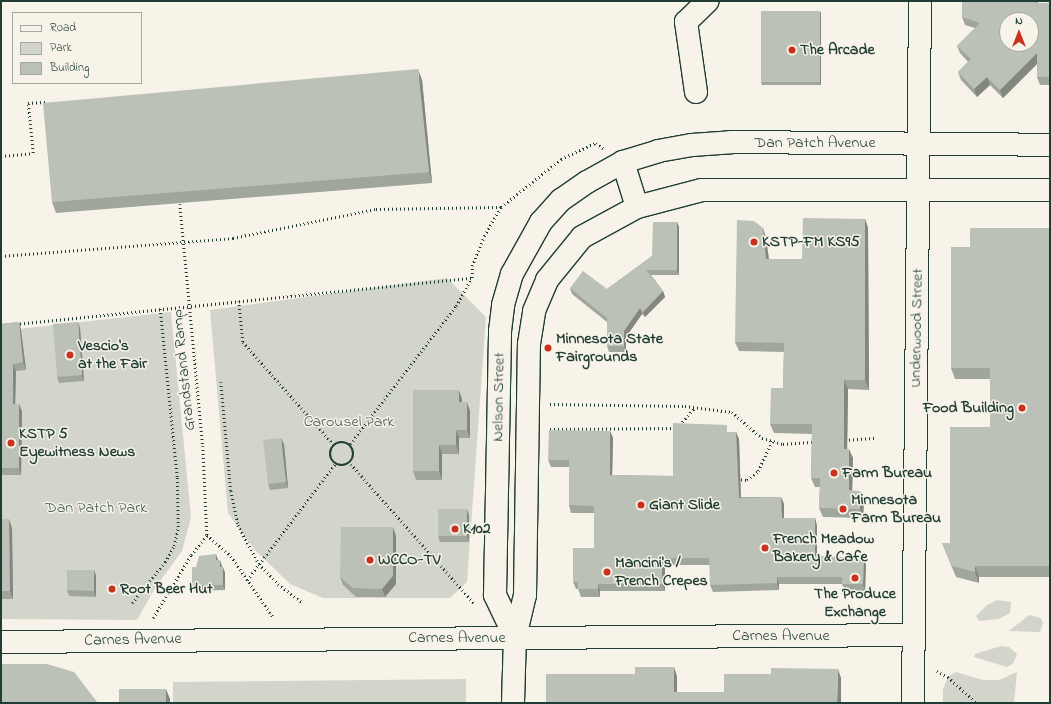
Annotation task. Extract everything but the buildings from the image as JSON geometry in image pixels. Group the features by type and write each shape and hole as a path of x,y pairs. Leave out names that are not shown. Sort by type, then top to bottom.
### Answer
{"street":[{"path":"696,92 686,22 708,1"},
{"name":"Underwood Street","path":"913,703 920,1"},
{"name":"Dan Patch Avenue","path":"586,182 623,162 665,150 731,142 1050,145"},
{"path":"623,162 637,206 702,190 1050,190"},
{"name":"Nelson Street","path":"515,637 495,595 500,331 503,305 512,274 541,222 561,200 586,182"},
{"name":"Nelson Street","path":"513,703 515,637 525,595 529,344 534,311 547,280 564,256 582,237 637,206"},
{"name":"Carnes Avenue","path":"1,642 913,635"}],"path":[{"path":"1,156 33,153 28,103 46,102"},
{"path":"350,444 456,306 472,278 472,266 484,236 501,207 561,159 596,143 623,162"},
{"name":"Grandstand Ramp","path":"180,204 203,446 207,535"},
{"path":"1,256 233,238 376,209 501,207"},
{"path":"11,324 472,278"},
{"path":"239,301 243,342 334,445"},
{"path":"132,603 165,562 174,546 178,527 177,477 160,309"},
{"path":"221,382 231,491 238,525 259,564 278,584 302,603"},
{"path":"548,404 695,407 732,412 762,438 783,444 822,442"},
{"path":"547,429 677,428 695,407"},
{"path":"837,441 876,438"},
{"path":"734,479 747,480 758,471 772,441"},
{"path":"341,442 350,444 355,452 351,464 344,467 335,464 330,457 334,445 341,442"},
{"path":"247,580 335,464"},
{"path":"351,464 465,596 480,608"},
{"path":"132,640 159,611 191,555 207,535 231,556 290,639"},
{"path":"937,671 948,676 977,703"}],"green space":[{"name":"Carousel Park","path":"447,278 486,317 467,582 450,598 323,598 290,584 255,550 228,513 210,310"},
{"name":"Dan Patch Park","path":"171,312 191,517 182,551 155,588 137,620 1,619 1,331"},
{"path":"997,600 1011,602 1010,613 999,619 979,621 976,616 987,605"},
{"path":"1029,615 1041,618 1043,623 1040,632 1009,631"},
{"path":"1001,646 1009,647 1017,654 1013,664 1007,667 974,657 975,654"},
{"path":"956,672 983,680 999,680 1017,672 1014,703 943,703 943,689 948,677"},
{"path":"466,679 466,703 173,703 173,682"}],"place":[{"name":"The Arcade","path":"792,50"},
{"name":"KSTP-FM KS95","path":"754,242"},
{"name":"Minnesota State Fairgrounds","path":"548,348"},
{"name":"Vescio's at the Fair","path":"70,355"},
{"name":"Food Building","path":"1022,408"},
{"name":"KSTP 5 Eyewitness News","path":"11,443"},
{"name":"Farm Bureau","path":"834,473"},
{"name":"Giant Slide","path":"641,505"},
{"name":"Minnesota Farm Bureau","path":"843,509"},
{"name":"K102","path":"455,529"},
{"name":"French Meadow Bakery & Cafe","path":"765,548"},
{"name":"WCCO-TV","path":"370,560"},
{"name":"Mancini's / French Crepes","path":"607,572"},
{"name":"The Produce Exchange","path":"855,578"},
{"name":"Root Beer Hut","path":"112,589"}]}
